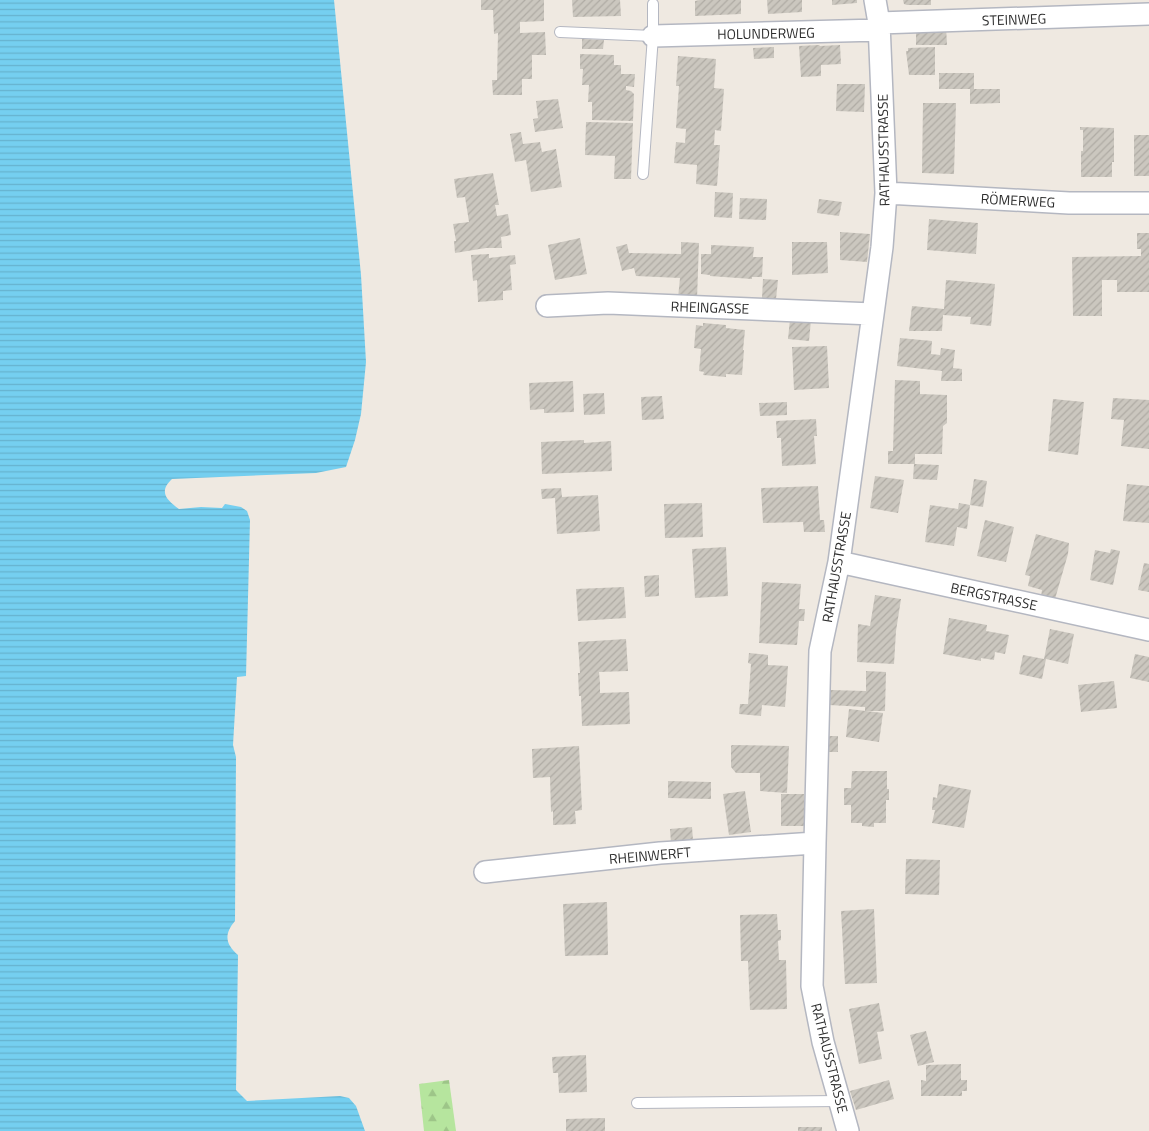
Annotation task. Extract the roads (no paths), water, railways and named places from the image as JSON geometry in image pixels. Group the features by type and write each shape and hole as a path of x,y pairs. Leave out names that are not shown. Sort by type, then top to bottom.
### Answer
{"street":[{"name":"RATHAUSSTRASSE","path":"848,1131 823,1042 812,986 815,843 820,651 839,562 882,247 886,193 879,27 875,0"},
{"name":"STEINWEG","path":"879,27 1149,14"},
{"name":"HOLUNDERWEG","path":"653,36 879,27"},
{"name":"RÖMERWEG","path":"886,193 1069,203 1149,203"},
{"name":"RHEINGASSE","path":"547,306 608,302 873,314"},
{"name":"BERGSTRASSE","path":"839,562 1149,630"},
{"name":"RHEINWERFT","path":"485,872 660,853 815,843"}],"lane":[{"path":"643,174 653,36 653,4"},
{"path":"560,32 653,36"},
{"path":"637,1103 840,1101"}],"water":[{"path":"0,0 334,0 361,275 366,362 361,414 346,467 316,473 172,479 165,492 168,499 179,509 222,508 225,504 241,507 247,511 250,520 246,676 237,677 233,745 236,757 235,921 228,935 230,947 238,955 236,1090 247,1101 340,1096 349,1098 356,1106 365,1131 0,1131"}]}
